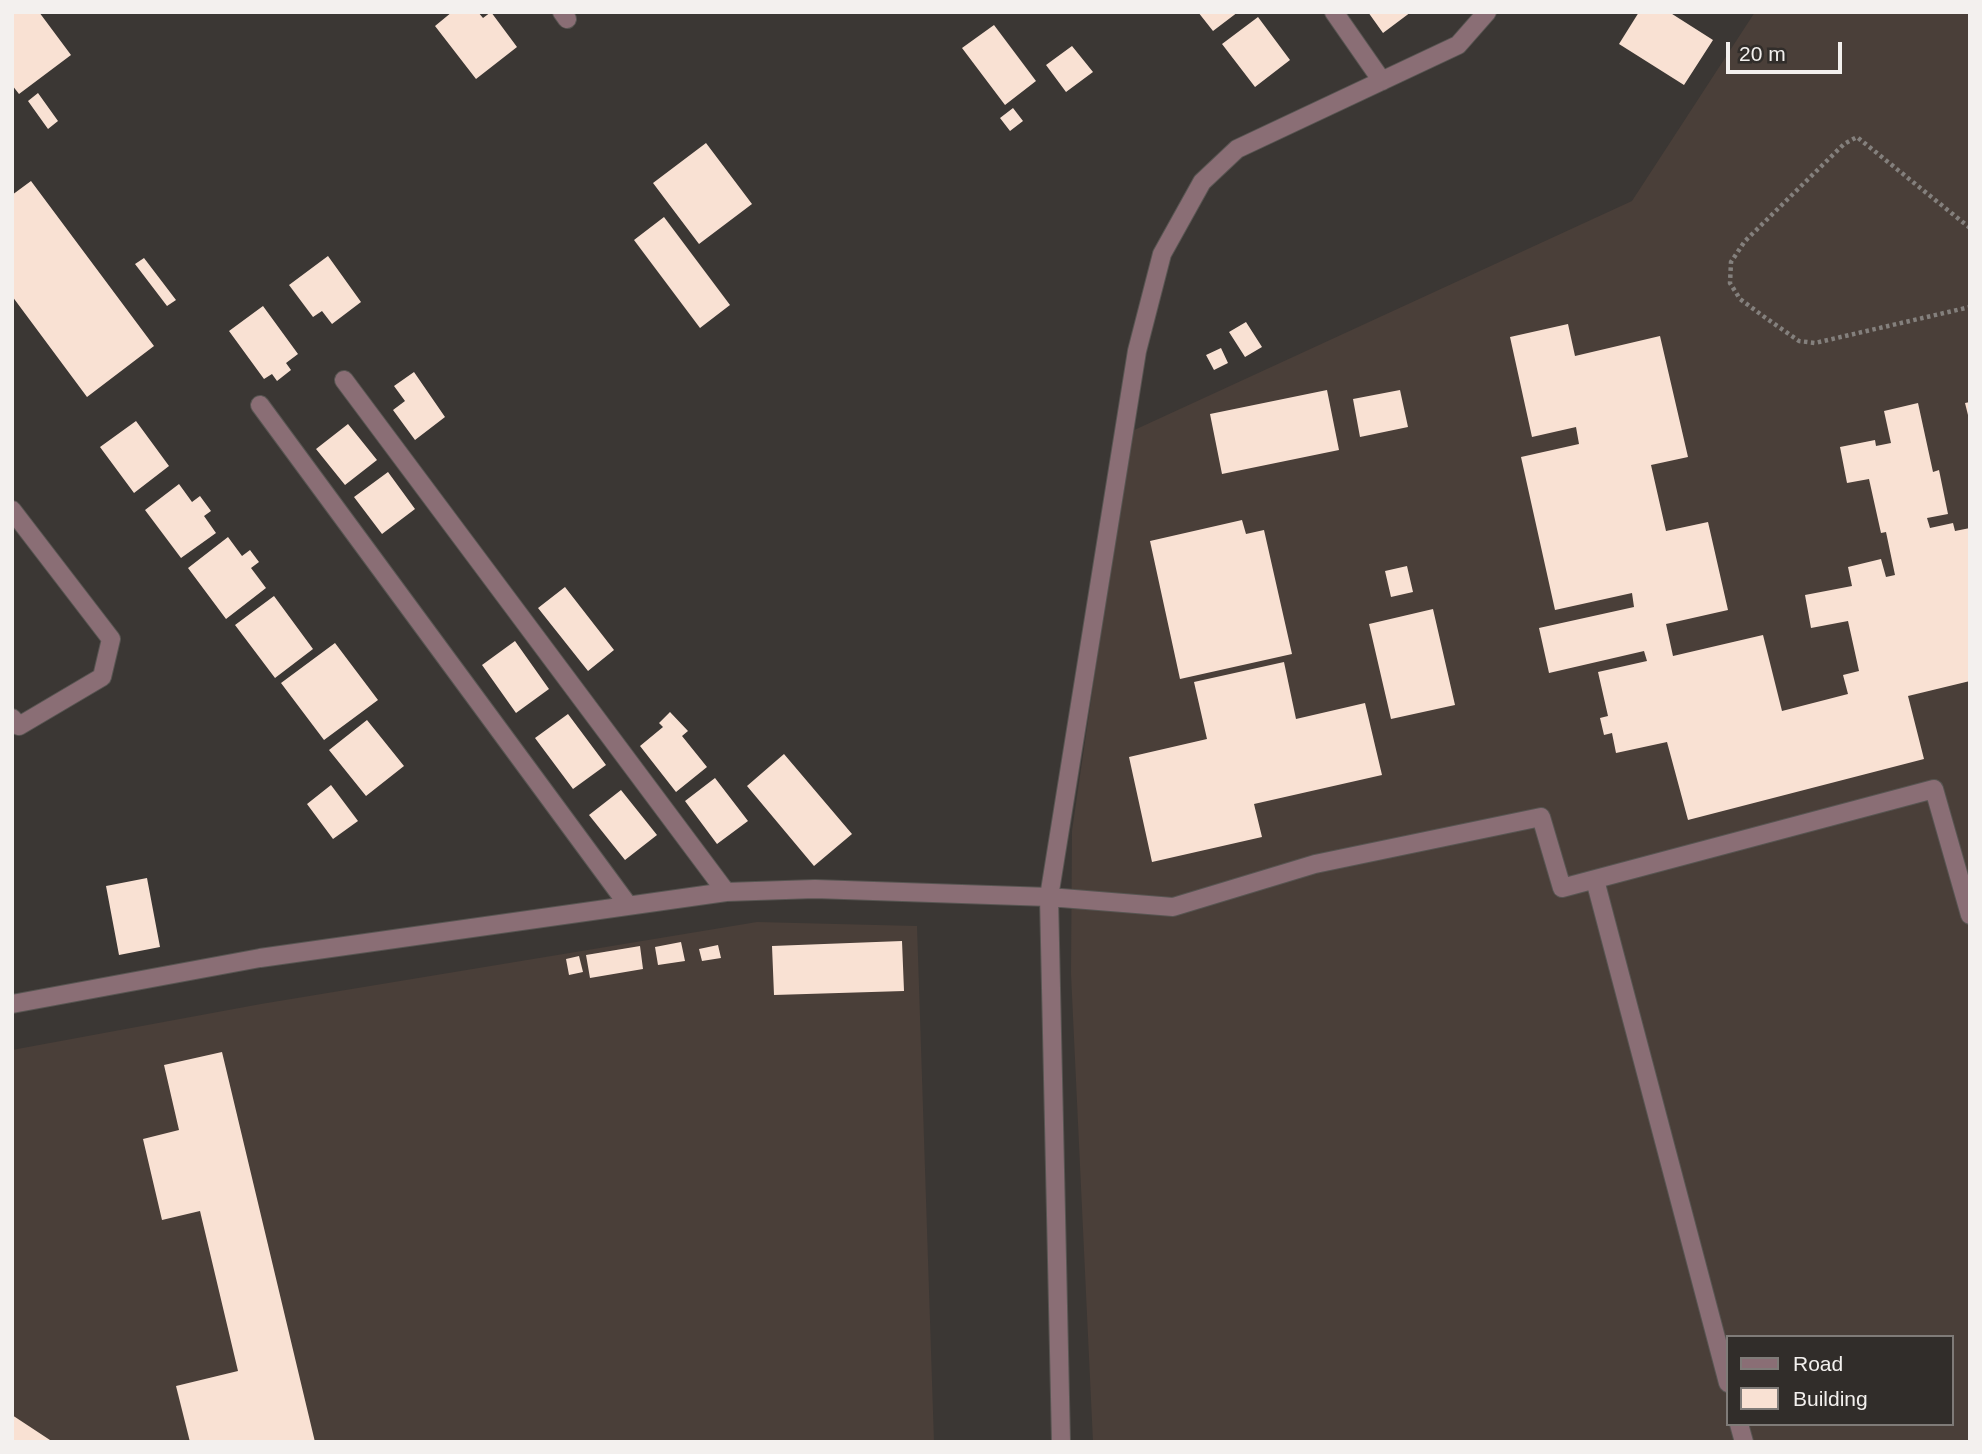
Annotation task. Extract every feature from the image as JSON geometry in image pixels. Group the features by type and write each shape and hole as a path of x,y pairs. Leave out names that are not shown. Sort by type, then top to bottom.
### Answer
{"street":[{"path":"1334,12 1382,81"},
{"path":"1060,1442 1049,897 1137,351 1163,254 1202,182 1237,149 1458,45 1487,12"},
{"path":"344,380 726,892"},
{"path":"260,405 628,905"},
{"path":"12,510 111,639 102,677 19,726 12,718"},
{"path":"12,1004 273,956 726,892 815,889 1049,897 1173,907 1315,864 1541,817 1562,888 1934,789 1970,915"},
{"path":"1594,880 1727,1379"}],"path":[{"path":"1970,228 1857,137 1844,144 1745,241 1731,262 1730,283 1740,299 1772,322 1799,341 1815,343 1970,307"}],"shaded area":[{"path":"1755,12 1970,12 1970,1442 1093,1442 1071,974 1072,831 1130,432 1632,201"},
{"path":"757,922 917,926 934,1442 12,1442 12,1050 261,1004"}],"building":[{"path":"12,12 39,12 71,55 19,94 12,85"},
{"path":"452,12 478,12 483,18 491,12 517,47 476,79 435,26"},
{"path":"1198,12 1238,12 1213,31"},
{"path":"1368,12 1411,12 1383,33"},
{"path":"1639,12 1669,12 1713,40 1684,85 1619,44"},
{"path":"1258,17 1290,60 1255,87 1222,44"},
{"path":"994,25 1036,81 1005,105 962,48"},
{"path":"1072,46 1093,72 1066,92 1046,65"},
{"path":"38,93 58,121 48,129 28,101"},
{"path":"1013,108 1023,121 1010,131 1000,118"},
{"path":"706,143 752,204 699,244 653,183"},
{"path":"31,181 154,346 87,397 12,296 12,195"},
{"path":"664,217 730,305 700,328 634,240"},
{"path":"328,256 361,302 332,324 322,311 313,317 289,285"},
{"path":"144,258 176,300 167,306 135,264"},
{"path":"263,306 298,354 286,363 291,370 277,381 272,374 264,379 229,331"},
{"path":"1246,322 1262,347 1245,357 1229,332"},
{"path":"1568,324 1575,356 1660,336 1688,457 1651,465 1666,531 1708,522 1728,610 1666,624 1673,656 1763,635 1782,711 1848,694 1843,675 1859,671 1848,621 1811,628 1805,595 1852,586 1848,567 1881,559 1886,577 1895,575 1886,532 1881,533 1869,479 1847,483 1840,447 1875,440 1876,446 1891,443 1884,411 1918,403 1933,472 1939,470 1948,514 1927,518 1930,528 1953,523 1955,531 1970,528 1970,681 1908,696 1924,759 1688,820 1667,742 1616,753 1612,733 1604,735 1600,718 1608,716 1598,672 1647,661 1644,651 1549,673 1539,628 1634,607 1632,593 1555,610 1521,457 1579,444 1576,427 1532,437 1510,337"},
{"path":"1221,348 1228,363 1214,370 1206,355"},
{"path":"414,372 445,417 415,440 393,410 405,401 394,386"},
{"path":"1327,390 1339,450 1222,474 1210,414"},
{"path":"1400,390 1408,427 1360,437 1353,399"},
{"path":"1970,402 1970,419 1969,419 1965,403"},
{"path":"136,421 169,466 134,493 100,447"},
{"path":"348,424 377,460 345,485 316,449"},
{"path":"388,472 415,509 382,534 354,497"},
{"path":"179,484 192,502 200,496 211,511 204,516 216,533 181,558 145,510"},
{"path":"1242,520 1246,534 1264,530 1292,654 1180,679 1150,541"},
{"path":"228,537 242,556 250,550 259,562 251,568 266,588 226,619 188,568"},
{"path":"1407,566 1413,592 1391,597 1385,571"},
{"path":"565,587 614,650 588,671 538,608"},
{"path":"274,596 313,649 275,678 235,625"},
{"path":"1433,609 1455,705 1391,719 1369,624"},
{"path":"515,641 549,689 516,713 482,665"},
{"path":"335,643 378,700 324,740 281,683"},
{"path":"1284,662 1296,719 1365,703 1382,775 1254,804 1262,837 1152,862 1129,757 1207,739 1194,682"},
{"path":"670,712 688,731 682,736 707,767 676,792 640,746 663,727 659,723"},
{"path":"568,714 606,765 573,789 535,738"},
{"path":"367,720 404,766 366,796 329,750"},
{"path":"784,754 852,834 814,866 747,786"},
{"path":"715,778 748,821 717,844 685,801"},
{"path":"331,785 358,821 333,839 307,804"},
{"path":"621,790 657,835 625,860 589,815"},
{"path":"147,878 160,947 119,955 106,886"},
{"path":"902,941 904,991 774,995 772,946"},
{"path":"681,942 685,961 658,965 655,947"},
{"path":"718,945 721,958 702,961 699,949"},
{"path":"640,946 643,969 590,978 586,955"},
{"path":"579,956 583,972 569,975 566,959"},
{"path":"222,1052 315,1442 190,1442 176,1386 238,1371 200,1211 162,1220 143,1139 179,1130 164,1065"},
{"path":"12,1415 53,1442 12,1442"}]}
